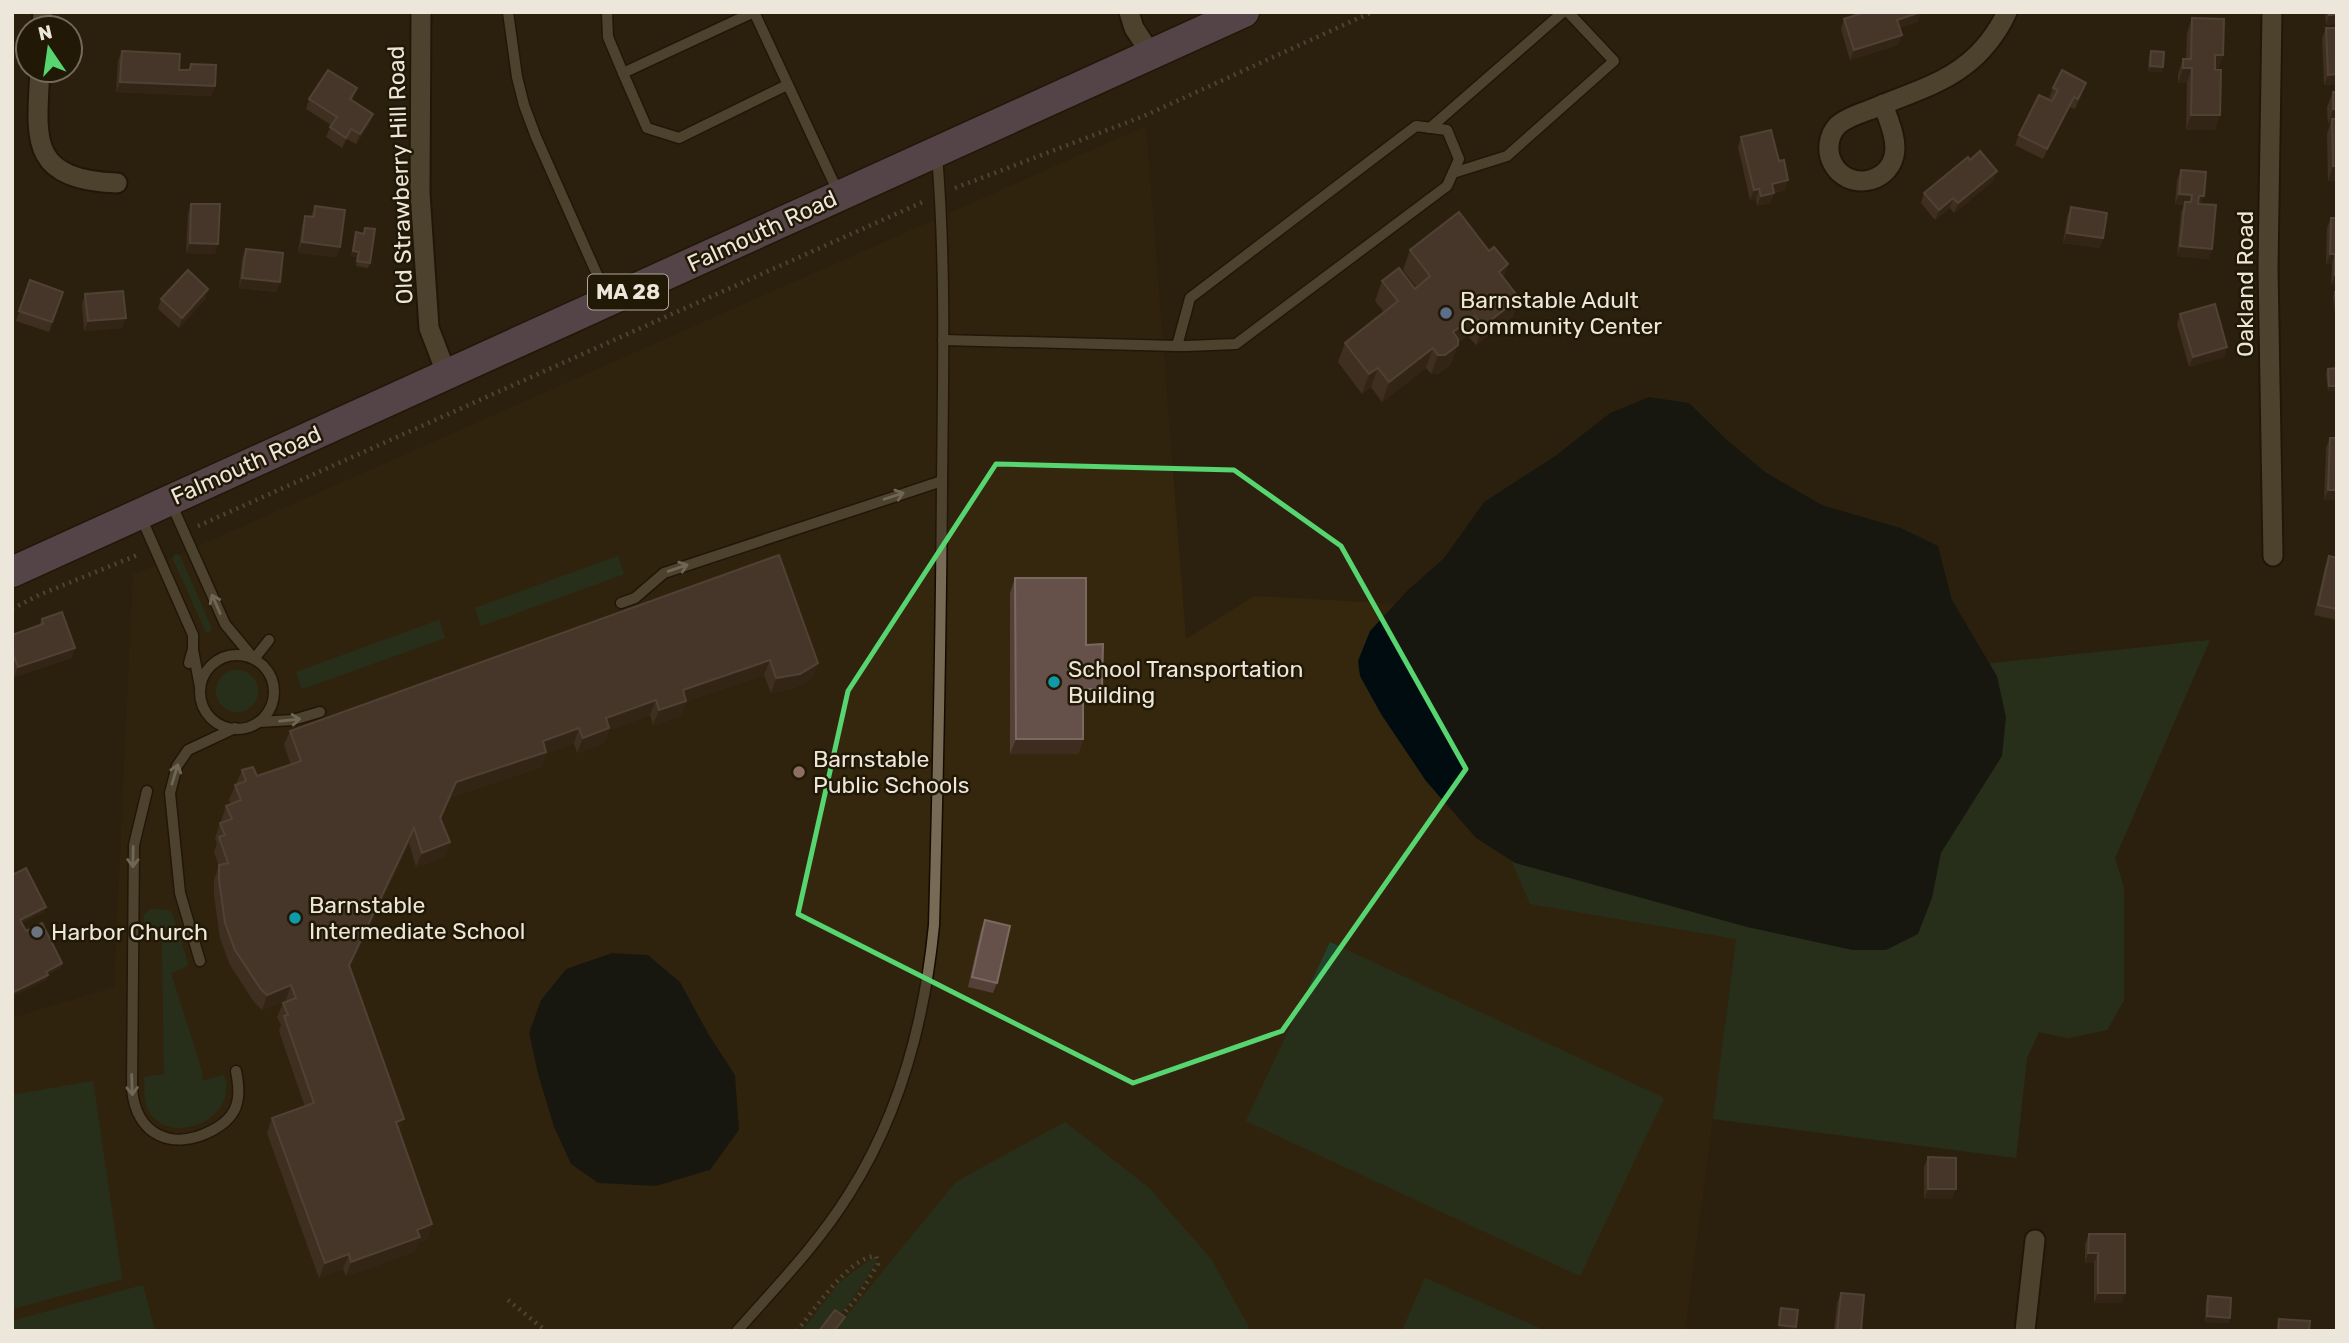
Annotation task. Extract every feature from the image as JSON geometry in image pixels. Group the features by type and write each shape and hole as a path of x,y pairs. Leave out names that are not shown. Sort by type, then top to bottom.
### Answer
{"main road":[{"name":"Falmouth Road","path":"12,572 1244,12"}],"street":[{"name":"Old Strawberry Hill Road","path":"421,12 420,193 429,328 447,374"},
{"path":"1129,12 1134,28 1151,54"},
{"path":"1883,104 1963,67 1991,38 2007,12"},
{"name":"Oakland Road","path":"2272,12 2268,268 2273,556"},
{"path":"39,84 38,141 52,164 72,176 117,183"},
{"path":"2025,1331 2035,1240"}],"lane":[{"path":"508,12 517,77 524,105 609,301"},
{"path":"607,12 608,37 647,128 679,138 788,85"},
{"path":"623,73 754,12 839,195"},
{"path":"1430,128 1563,12"},
{"path":"1453,173 1507,156 1614,61 1568,12"},
{"path":"943,340 1178,346 1236,344 1447,186 1459,159 1447,130 1416,126 1190,298 1178,346"},
{"path":"737,1331 821,1233 850,1192 893,1104 922,1007 934,925 942,481 943,340 940,194 936,152"},
{"path":"621,603 635,598 664,573 942,481"},
{"path":"170,499 225,624 264,667 271,677 274,690 273,702 258,722 188,750 177,766 172,786 180,893 200,961"},
{"path":"140,513 193,635 201,701 213,720 235,729"},
{"path":"254,659 269,640"},
{"path":"189,663 193,649"},
{"path":"200,689 209,668 218,660 230,655 254,659"},
{"path":"258,722 293,720 320,712"},
{"path":"147,791 134,845 132,1089 136,1112 145,1126 160,1136 180,1140 203,1135 232,1115 238,1096 236,1071"}],"path":[{"path":"184,533 940,194 1144,116 1372,12"},
{"path":"12,610 39,595 155,547"},
{"path":"797,1331 839,1279 870,1256 876,1256 878,1264 859,1295 840,1318"},
{"path":"508,1300 546,1331"}],"highlighted area":[{"path":"996,464 1234,470 1341,546 1466,769 1282,1031 1133,1083 798,914 848,691"}],"shaded area":[{"name":"Barnstable Public Schools","path":"1146,126 1186,639 1254,596 1401,604 1530,904 1736,939 1685,1331 12,1331 12,1018 114,987 133,575"},
{"path":"1649,397 1689,403 1765,472 1822,505 1901,528 1938,546 1952,600 1997,676 2006,717 2002,756 1941,853 1932,898 1918,934 1886,950 1852,950 1747,927 1515,863 1476,838 1426,781 1381,714 1360,676 1358,661 1370,631 1408,590 1444,558 1484,502 1555,456 1610,413"},
{"path":"612,953 648,955 680,982 735,1075 739,1130 710,1170 656,1186 598,1183 571,1164 554,1127 529,1033 541,1000 566,969"}],"green space":[{"path":"177,554 212,629 209,633 206,632 173,559"},
{"path":"618,556 624,574 481,626 475,608"},
{"path":"1401,604 1929,670 2210,640 2115,858 2124,888 2124,1000 2107,1030 2068,1038 2039,1032 2027,1058 2016,1158 1713,1119 1736,939 1530,904"},
{"path":"439,620 445,638 302,689 296,672"},
{"path":"237,670 252,676 258,691 252,706 237,712 222,706 216,691 222,676"},
{"path":"151,909 168,910 172,913 188,963 186,967 171,973 203,1081 223,1075 226,1082 222,1103 214,1114 190,1127 176,1128 163,1124 153,1117 145,1101 144,1077 164,1074 162,939 145,939 143,936 144,915"},
{"path":"1330,942 1664,1098 1580,1276 1246,1121"},
{"path":"93,1081 122,1279 12,1309 12,1095"},
{"path":"1065,1122 1149,1188 1211,1259 1251,1331 834,1331 956,1182"},
{"path":"872,1258 876,1263 834,1321 819,1331 802,1331 839,1283"},
{"path":"1425,1278 1546,1331 1402,1331"},
{"path":"143,1285 155,1331 12,1331 12,1321"}],"building":[{"path":"1865,12 1921,12 1897,20 1902,35 1854,50 1844,19"},
{"path":"2192,18 2224,19 2223,55 2215,55 2215,70 2221,70 2220,115 2191,115 2192,68 2183,68 2183,59 2191,59"},
{"path":"2326,28 2337,28 2337,74 2328,75"},
{"path":"122,51 180,54 179,70 190,70 191,64 216,65 215,86 120,82"},
{"path":"2151,51 2164,52 2163,67 2150,66"},
{"path":"328,70 357,88 350,99 373,114 360,134 351,129 346,138 330,127 337,117 309,99"},
{"path":"2062,70 2086,83 2078,99 2074,97 2047,149 2019,135 2039,95 2052,101 2058,90 2053,88"},
{"path":"2333,92 2337,92 2337,109 2333,109"},
{"path":"2332,119 2337,119 2337,166 2333,166"},
{"path":"1771,130 1779,161 1784,160 1788,180 1772,184 1774,193 1761,196 1759,189 1754,190 1741,137"},
{"path":"1980,151 1997,171 1958,203 1953,198 1939,210 1924,193 1968,157 1970,160"},
{"path":"2181,170 2206,172 2204,196 2199,196 2198,204 2216,205 2212,249 2180,246 2185,202 2191,202 2192,195 2179,194"},
{"path":"191,204 220,204 218,244 190,243"},
{"path":"315,206 345,210 340,247 302,242 305,216 314,217"},
{"path":"2071,207 2107,213 2103,238 2067,233"},
{"name":"Barnstable Adult Community Center","path":"1459,212 1489,251 1494,247 1508,264 1499,272 1519,298 1483,326 1475,316 1453,332 1458,339 1458,345 1445,355 1438,355 1433,348 1389,382 1378,368 1369,374 1345,343 1398,301 1382,281 1399,268 1415,289 1430,276 1410,250"},
{"path":"2331,218 2337,218 2337,275 2335,254 2330,254"},
{"path":"365,228 375,229 370,263 357,261 359,252 353,251 356,232 364,234"},
{"path":"246,249 283,253 280,282 242,278"},
{"path":"188,270 208,289 182,318 161,299"},
{"path":"30,280 63,292 52,322 19,311"},
{"path":"123,291 126,318 88,321 85,294"},
{"path":"2215,304 2227,347 2193,357 2180,314"},
{"path":"2337,368 2337,386 2329,386 2328,369"},
{"path":"2330,438 2337,438 2337,490 2328,490"},
{"name":"Barnstable Intermediate School","path":"779,555 818,663 800,674 776,678 770,660 683,690 686,701 659,710 656,700 606,718 609,728 583,738 579,728 543,741 546,752 456,782 440,818 450,842 422,853 414,828 349,965 404,1119 396,1122 432,1224 417,1230 420,1237 351,1262 349,1254 325,1263 272,1118 314,1103 284,1016 288,1015 283,1003 296,998 291,985 267,995 260,988 235,950 225,923 219,865 228,863 219,837 225,835 220,823 232,819 226,806 241,800 235,785 246,781 242,770 253,767 257,776 301,761 290,731"},
{"path":"2329,556 2337,558 2337,609 2318,605"},
{"name":"School Transportation Building","path":"1015,578 1086,578 1086,645 1103,644 1102,689 1083,689 1083,739 1016,739"},
{"path":"62,612 75,648 18,667 12,651 12,635 43,624 42,619"},
{"name":"Harbor Church","path":"26,868 46,907 20,920 26,931 42,923 62,963 46,972 48,975 12,993 12,875"},
{"path":"985,920 1010,926 997,983 972,977"},
{"path":"1928,1157 1956,1158 1956,1189 1928,1189"},
{"path":"2089,1234 2125,1234 2125,1293 2098,1293 2098,1253 2088,1253"},
{"path":"1841,1293 1864,1295 1861,1331 1837,1331"},
{"path":"2208,1296 2231,1298 2230,1318 2207,1316"},
{"path":"1781,1308 1798,1310 1796,1327 1779,1325"},
{"path":"835,1310 845,1317 834,1331 819,1331"},
{"path":"2279,1319 2310,1321 2309,1331 2278,1331"}],"place":[{"name":"Barnstable Adult Community Center","path":"1446,313"},
{"name":"School Transportation Building","path":"1054,682"},
{"name":"Barnstable Public Schools","path":"799,772"},
{"name":"Barnstable Intermediate School","path":"295,918"},
{"name":"Harbor Church","path":"37,932"}]}
